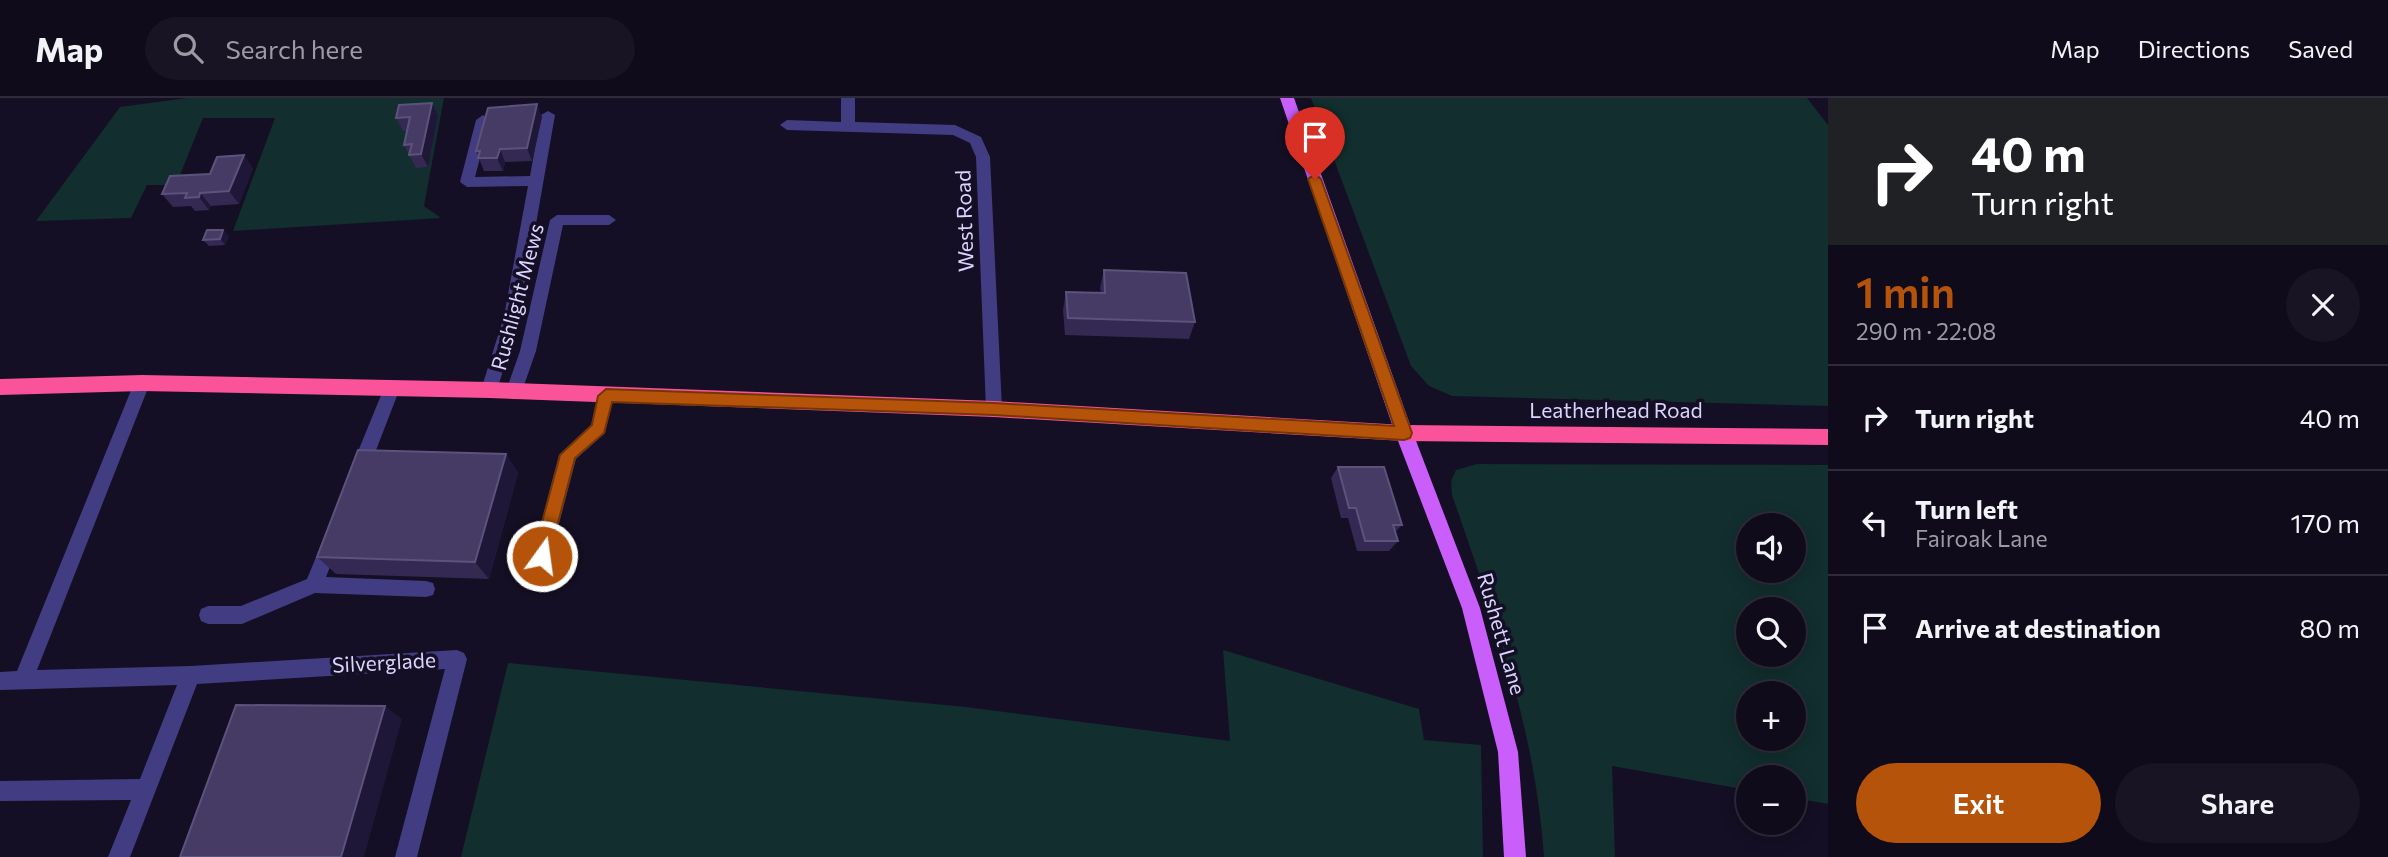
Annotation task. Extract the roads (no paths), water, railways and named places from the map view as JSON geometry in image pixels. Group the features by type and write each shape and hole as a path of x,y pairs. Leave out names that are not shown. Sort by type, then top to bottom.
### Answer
{"highway":[{"name":"Leatherhead Road","path":"0,387 142,383 489,390 994,409 1404,433 1828,437"}],"main road":[{"name":"Rushett Lane","path":"1287,98 1404,433 1471,608 1508,752 1515,857"}],"street":[{"path":"848,98 848,127"},
{"path":"489,390 512,316 548,116"},
{"path":"483,120 467,182 536,181"},
{"name":"West Road","path":"787,125 955,130 968,134 982,148 994,409"},
{"name":"Rushlight Mews","path":"514,391 527,351 557,220 609,220"},
{"path":"23,680 142,383"},
{"path":"353,486 392,388"},
{"path":"535,581 568,455 599,428 606,396"},
{"path":"314,585 338,523"},
{"path":"208,615 242,615 314,585 426,589"},
{"name":"Silverglade","path":"0,681 191,675 457,659 406,857"},
{"path":"119,857 191,675"},
{"path":"0,791 146,789"}]}
